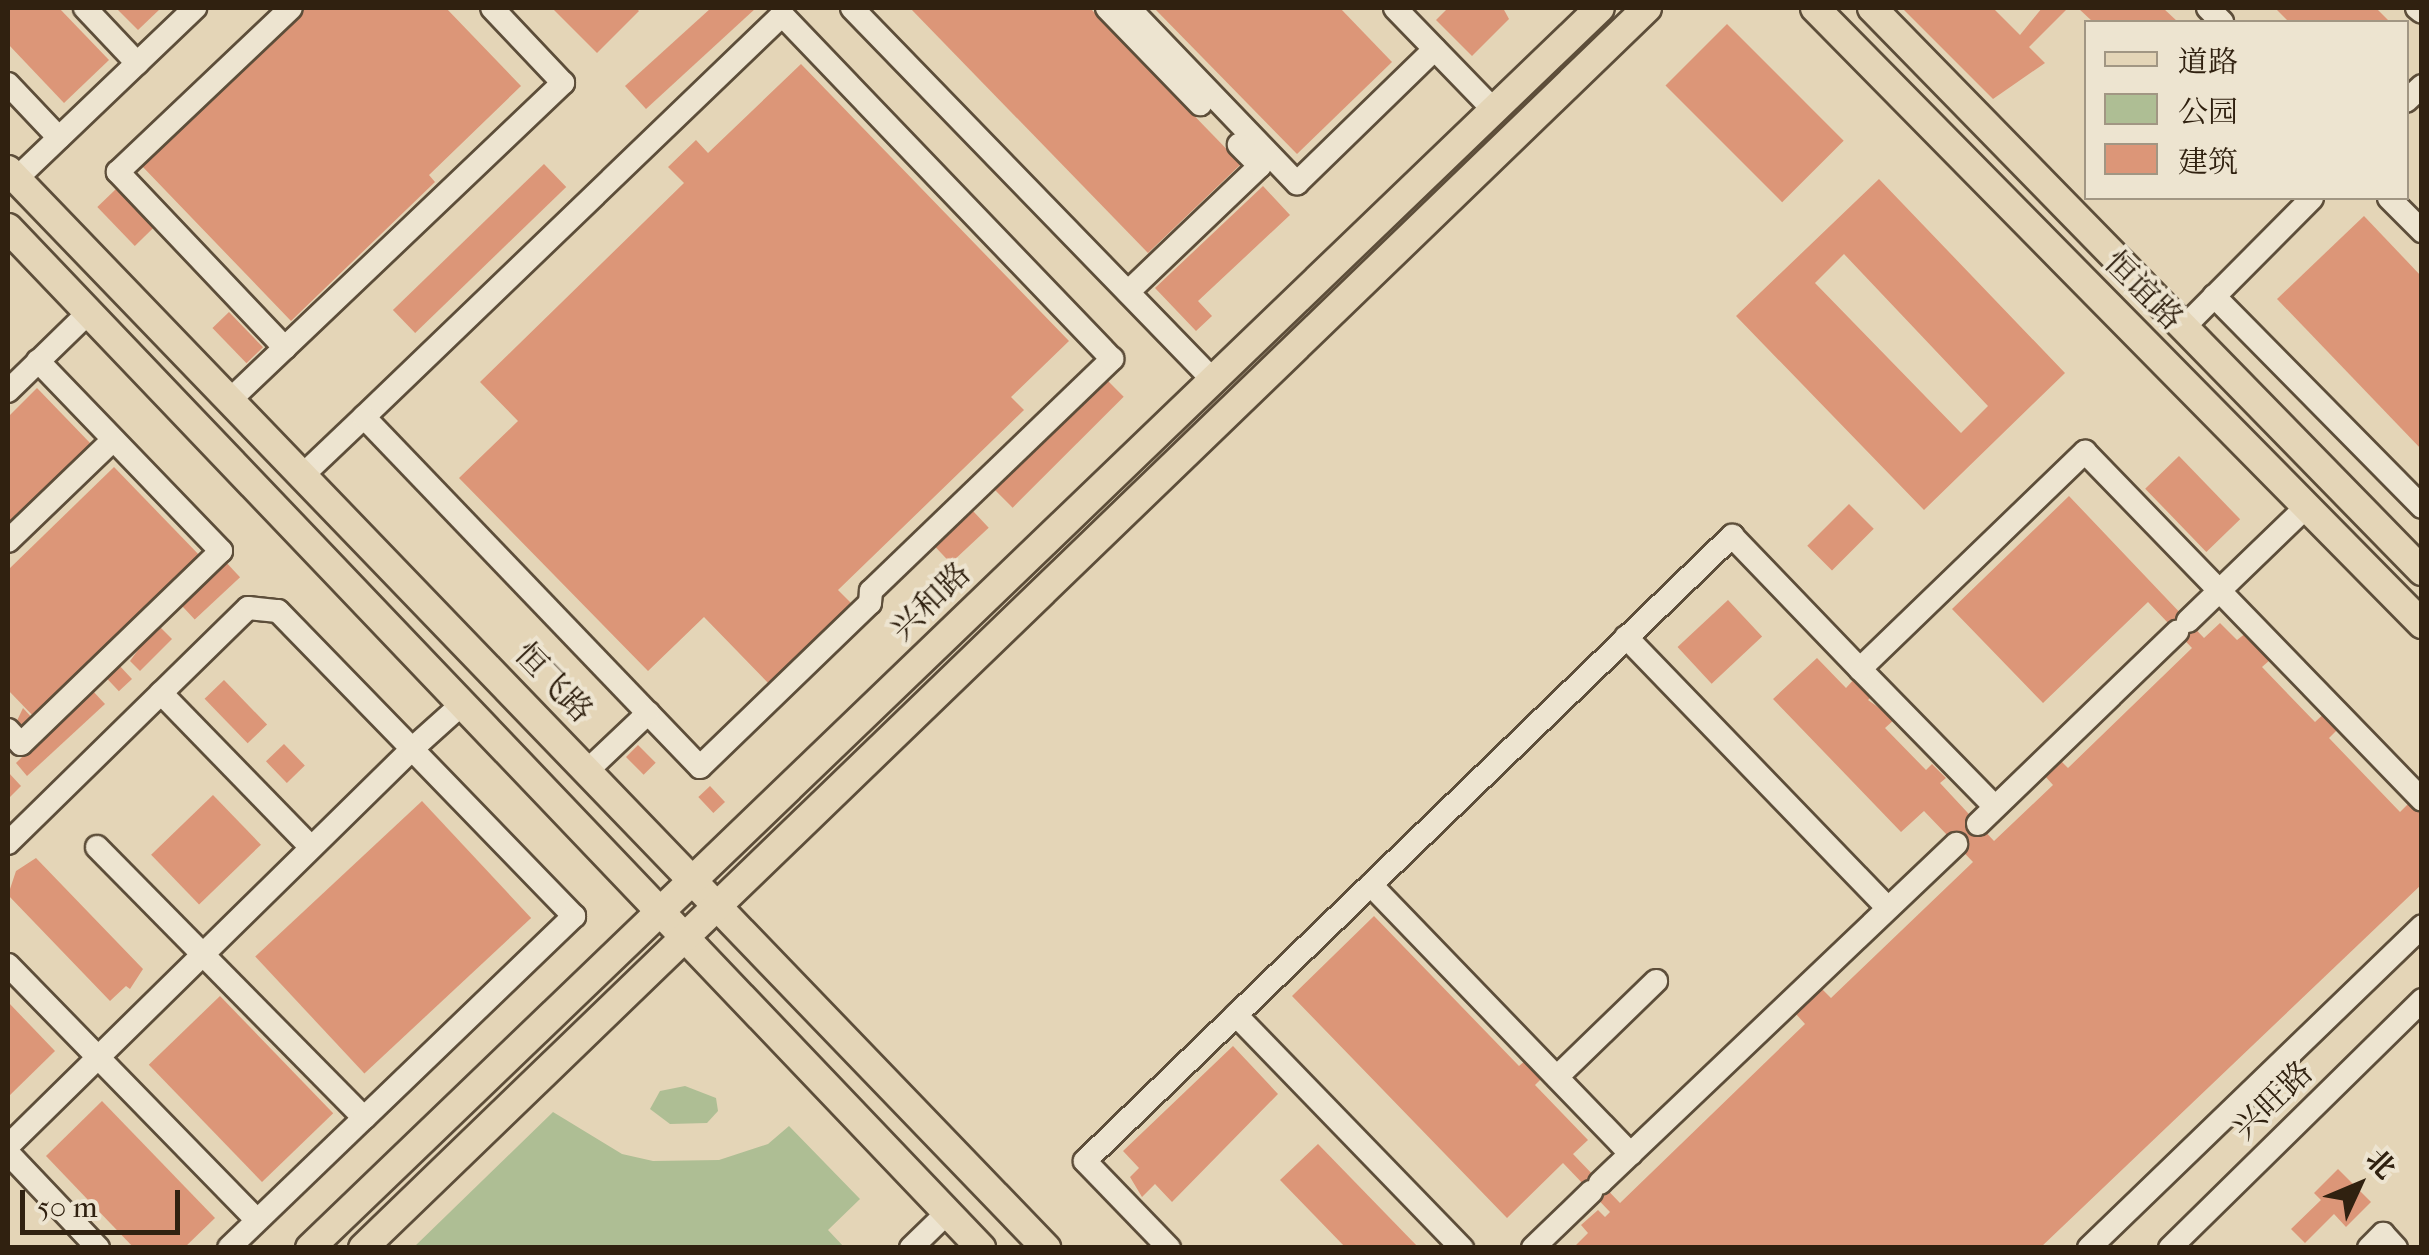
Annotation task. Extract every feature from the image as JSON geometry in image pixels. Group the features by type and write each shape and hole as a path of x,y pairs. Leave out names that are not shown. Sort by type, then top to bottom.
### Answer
{"main road":[{"name":"兴和路","path":"310,1248 1600,8"},
{"path":"363,1248 1646,8"},
{"name":"恒谊路","path":"1815,8 2422,624"},
{"name":"恒谊路","path":"1872,8 2422,571"},
{"name":"恒飞路","path":"12,174 1046,1248"},
{"path":"8,228 981,1248"}],"street":[{"path":"85,8 138,62"},
{"path":"12,174 59,138 195,8"},
{"path":"285,348 118,172 291,8"},
{"path":"230,400 563,82 492,8"},
{"path":"852,8 1213,380"},
{"path":"1106,8 1260,166 1128,292"},
{"path":"1129,8 1297,182 1435,49"},
{"path":"1407,12 1435,49 1494,110"},
{"path":"302,474 782,15 1112,359 871,590 870,603 700,767 364,417"},
{"path":"8,84 59,138"},
{"path":"2183,328 2310,200"},
{"path":"2391,200 2422,230"},
{"path":"2214,296 2422,507"},
{"path":"8,391 88,313"},
{"path":"8,730 21,744 221,551 38,362"},
{"path":"8,542 114,440"},
{"path":"1860,669 2084,452 2422,800"},
{"path":"1978,824 2306,507"},
{"path":"1169,1248 1085,1161 1732,536 1996,807"},
{"path":"8,843 248,608 278,612 574,916 229,1248"},
{"path":"1626,637 1888,908"},
{"path":"161,693 311,847"},
{"path":"98,1248 8,1150 311,847 461,706"},
{"path":"588,770 648,712"},
{"path":"1532,1248 1956,844"},
{"path":"97,847 364,1118"},
{"path":"1371,885 1631,1154"},
{"path":"2089,1248 2422,926"},
{"path":"8,964 257,1220"},
{"path":"1557,1077 1656,982"},
{"name":"兴旺路","path":"2170,1248 2422,1000"},
{"path":"1236,1015 1462,1248"},
{"path":"911,1248 947,1212"},
{"path":"2369,1248 2383,1234 2396,1248"}],"green space":[{"path":"685,1086 716,1098 718,1111 707,1123 670,1124 650,1109 660,1091"},
{"path":"553,1112 622,1154 653,1161 719,1160 768,1144 789,1126 860,1199 828,1230 844,1247 414,1247"}],"building":[{"path":"8,8 59,8 109,60 64,103 8,44"},
{"path":"116,8 161,8 138,30"},
{"path":"306,8 446,8 521,86 429,175 435,182 291,321 141,165"},
{"path":"552,8 636,8 639,11 597,53"},
{"path":"711,8 756,8 646,109 625,86"},
{"path":"910,8 1090,8 1241,164 1148,253"},
{"path":"1154,8 1340,8 1392,62 1297,154"},
{"path":"1448,8 1503,8 1509,19 1472,56 1436,20"},
{"path":"1902,8 1993,8 2020,35 2042,8 2068,8 2029,47 2045,63 1993,99"},
{"path":"2078,8 2163,8 2176,20 2091,20"},
{"path":"2275,8 2376,8 2388,20 2287,20"},
{"path":"1727,24 1844,141 1782,202 1665,86"},
{"path":"801,64 1069,341 1011,397 1024,410 838,590 854,606 771,686 704,617 648,671 459,478 518,421 480,382 684,183 668,167 696,140 708,153"},
{"path":"544,164 566,187 415,333 393,310"},
{"path":"1879,179 2065,373 1924,510 1736,316","holes":["1844,254 1988,406 1961,433 1815,283"]},
{"path":"1263,186 1290,215 1198,301 1212,316 1196,331 1155,288"},
{"path":"116,189 154,228 135,246 97,207"},
{"path":"2364,216 2422,277 2422,450 2277,299"},
{"path":"229,312 263,347 246,363 212,328"},
{"path":"1106,379 1124,397 1013,508 995,490"},
{"path":"37,388 91,444 8,525 8,417"},
{"path":"2179,456 2240,519 2206,552 2145,489"},
{"path":"114,467 203,559 37,720 8,690 8,570"},
{"path":"2069,496 2204,638 2220,623 2237,640 2246,633 2271,659 2262,667 2315,722 2327,711 2341,726 2329,738 2400,812 2409,803 2422,815 2422,884 2040,1248 1573,1248 1588,1233 1581,1225 1598,1210 1605,1217 1610,1212 1563,1163 1507,1218 1292,996 1374,916 1519,1066 1527,1059 1544,1076 1535,1085 1588,1140 1573,1154 1620,1203 1805,1024 1796,1014 1822,989 1831,998 1973,862 1924,811 1901,832 1773,699 1817,658 1846,688 1856,677 1873,695 1868,700 1895,719 1885,728 1926,770 1932,764 1946,778 1940,783 1994,841 2053,785 2044,775 2060,760 2068,768 2192,648 2148,602 2043,703 1952,609"},
{"path":"1849,504 1874,529 1832,570 1807,546"},
{"path":"973,511 989,528 951,563 935,546"},
{"path":"223,559 240,577 195,620 178,601"},
{"path":"1728,600 1762,637 1712,684 1678,647"},
{"path":"157,624 172,639 140,671 130,661"},
{"path":"117,663 132,679 119,691 104,675"},
{"path":"224,680 267,725 248,743 205,699"},
{"path":"91,689 105,704 27,776 16,763"},
{"path":"23,708 36,722 28,731 14,727"},
{"path":"284,744 305,766 287,783 266,761"},
{"path":"638,745 656,763 644,775 626,757"},
{"path":"8,772 21,786 8,799"},
{"path":"710,786 725,802 713,813 698,797"},
{"path":"213,795 261,845 199,904 151,855"},
{"path":"422,801 531,918 364,1074 255,956"},
{"path":"36,858 143,969 130,989 126,986 110,1001 8,895 16,871"},
{"path":"220,996 333,1113 262,1182 149,1065"},
{"path":"8,1002 55,1051 8,1097"},
{"path":"1233,1046 1278,1094 1172,1202 1155,1184 1142,1197 1130,1177 1139,1168 1123,1151"},
{"path":"102,1101 215,1218 184,1248 134,1248 46,1156"},
{"path":"1318,1144 1419,1248 1346,1248 1280,1180"},
{"path":"2338,1169 2371,1202 2346,1227 2334,1214 2305,1243 2291,1229 2321,1200 2314,1193"}]}
